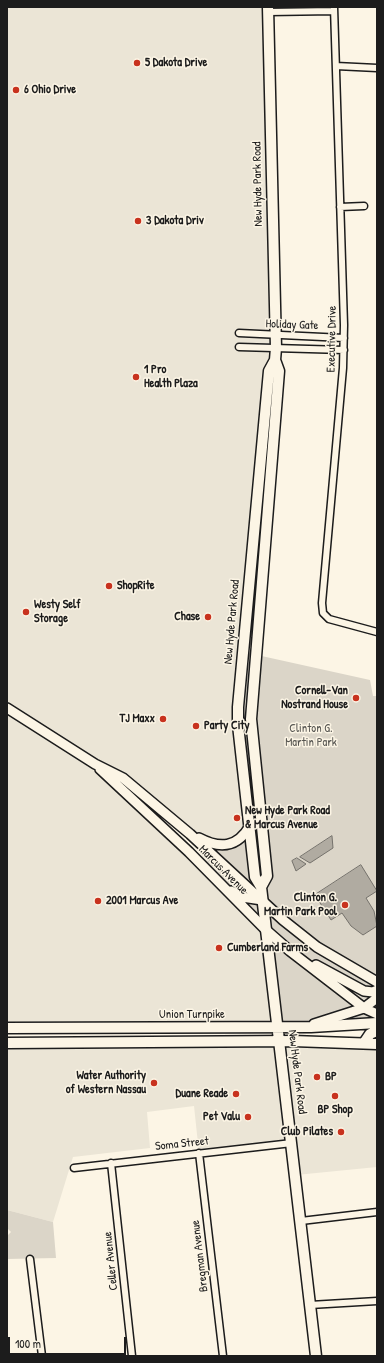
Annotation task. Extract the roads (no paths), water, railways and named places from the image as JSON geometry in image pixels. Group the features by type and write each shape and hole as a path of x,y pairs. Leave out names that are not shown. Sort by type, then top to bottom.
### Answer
{"main road":[{"name":"New Hyde Park Road","path":"261,887 267,876 251,719 279,379 279,371 275,360 276,335 268,10"},
{"name":"New Hyde Park Road","path":"275,360 268,371 238,707 238,732 255,877 261,887 316,1356"},
{"name":"Marcus Avenue","path":"7,708 95,764 123,778 190,834 283,920 317,947 377,982"},
{"name":"Marcus Avenue","path":"95,764 266,930 290,951 364,1008 377,1014"},
{"path":"190,834 205,842 222,845 232,844 245,835 250,826"},
{"path":"221,885 242,897 262,900"},
{"path":"290,951 364,991 373,992 377,990"},
{"path":"299,1027 332,1020 364,1008 377,998"},
{"name":"Union Turnpike","path":"7,1028 299,1027 377,1023"},
{"path":"364,1043 370,1034 377,1031"},
{"path":"7,1043 279,1041 377,1044"}],"street":[{"path":"268,10 334,9"},
{"name":"Executive Drive","path":"334,9 344,350 322,603 323,613 329,619 377,632"},
{"path":"336,66 377,68"},
{"path":"340,207 364,206"},
{"name":"Holiday Gate","path":"239,333 344,338"},
{"name":"Holiday Gate","path":"239,347 344,350"},
{"name":"Soma Street","path":"74,1168 292,1143"},
{"name":"Bregman Avenue","path":"199,1153 223,1356"},
{"name":"Celler Avenue","path":"111,1163 132,1356"},
{"path":"301,1221 377,1212"},
{"path":"30,1259 42,1356"},
{"path":"310,1305 377,1300"}],"place":[{"name":"5 Dakota Drive","path":"137,63"},
{"name":"6 Ohio Drive","path":"16,90"},
{"name":"3 Dakota Driv","path":"138,221"},
{"name":"1 Pro Health Plaza","path":"136,377"},
{"name":"ShopRite","path":"109,586"},
{"name":"Westy Self Storage","path":"26,612"},
{"name":"Chase","path":"208,617"},
{"name":"Cornell-Van Nostrand House","path":"356,698"},
{"name":"TJ Maxx","path":"163,719"},
{"name":"Party City","path":"196,726"},
{"name":"New Hyde Park Road & Marcus Avenue","path":"237,818"},
{"name":"2001 Marcus Ave","path":"98,901"},
{"name":"Clinton G. Martin Park Pool","path":"345,905"},
{"name":"Cumberland Farms","path":"219,948"},
{"name":"BP","path":"317,1077"},
{"name":"Water Authority of Western Nassau","path":"154,1083"},
{"name":"Duane Reade","path":"236,1094"},
{"name":"BP Shop","path":"335,1096"},
{"name":"Pet Valu","path":"248,1117"},
{"name":"Club Pilates","path":"341,1132"}],"park label":[{"name":"Clinton G. Martin Park","path":"311,736"}]}
